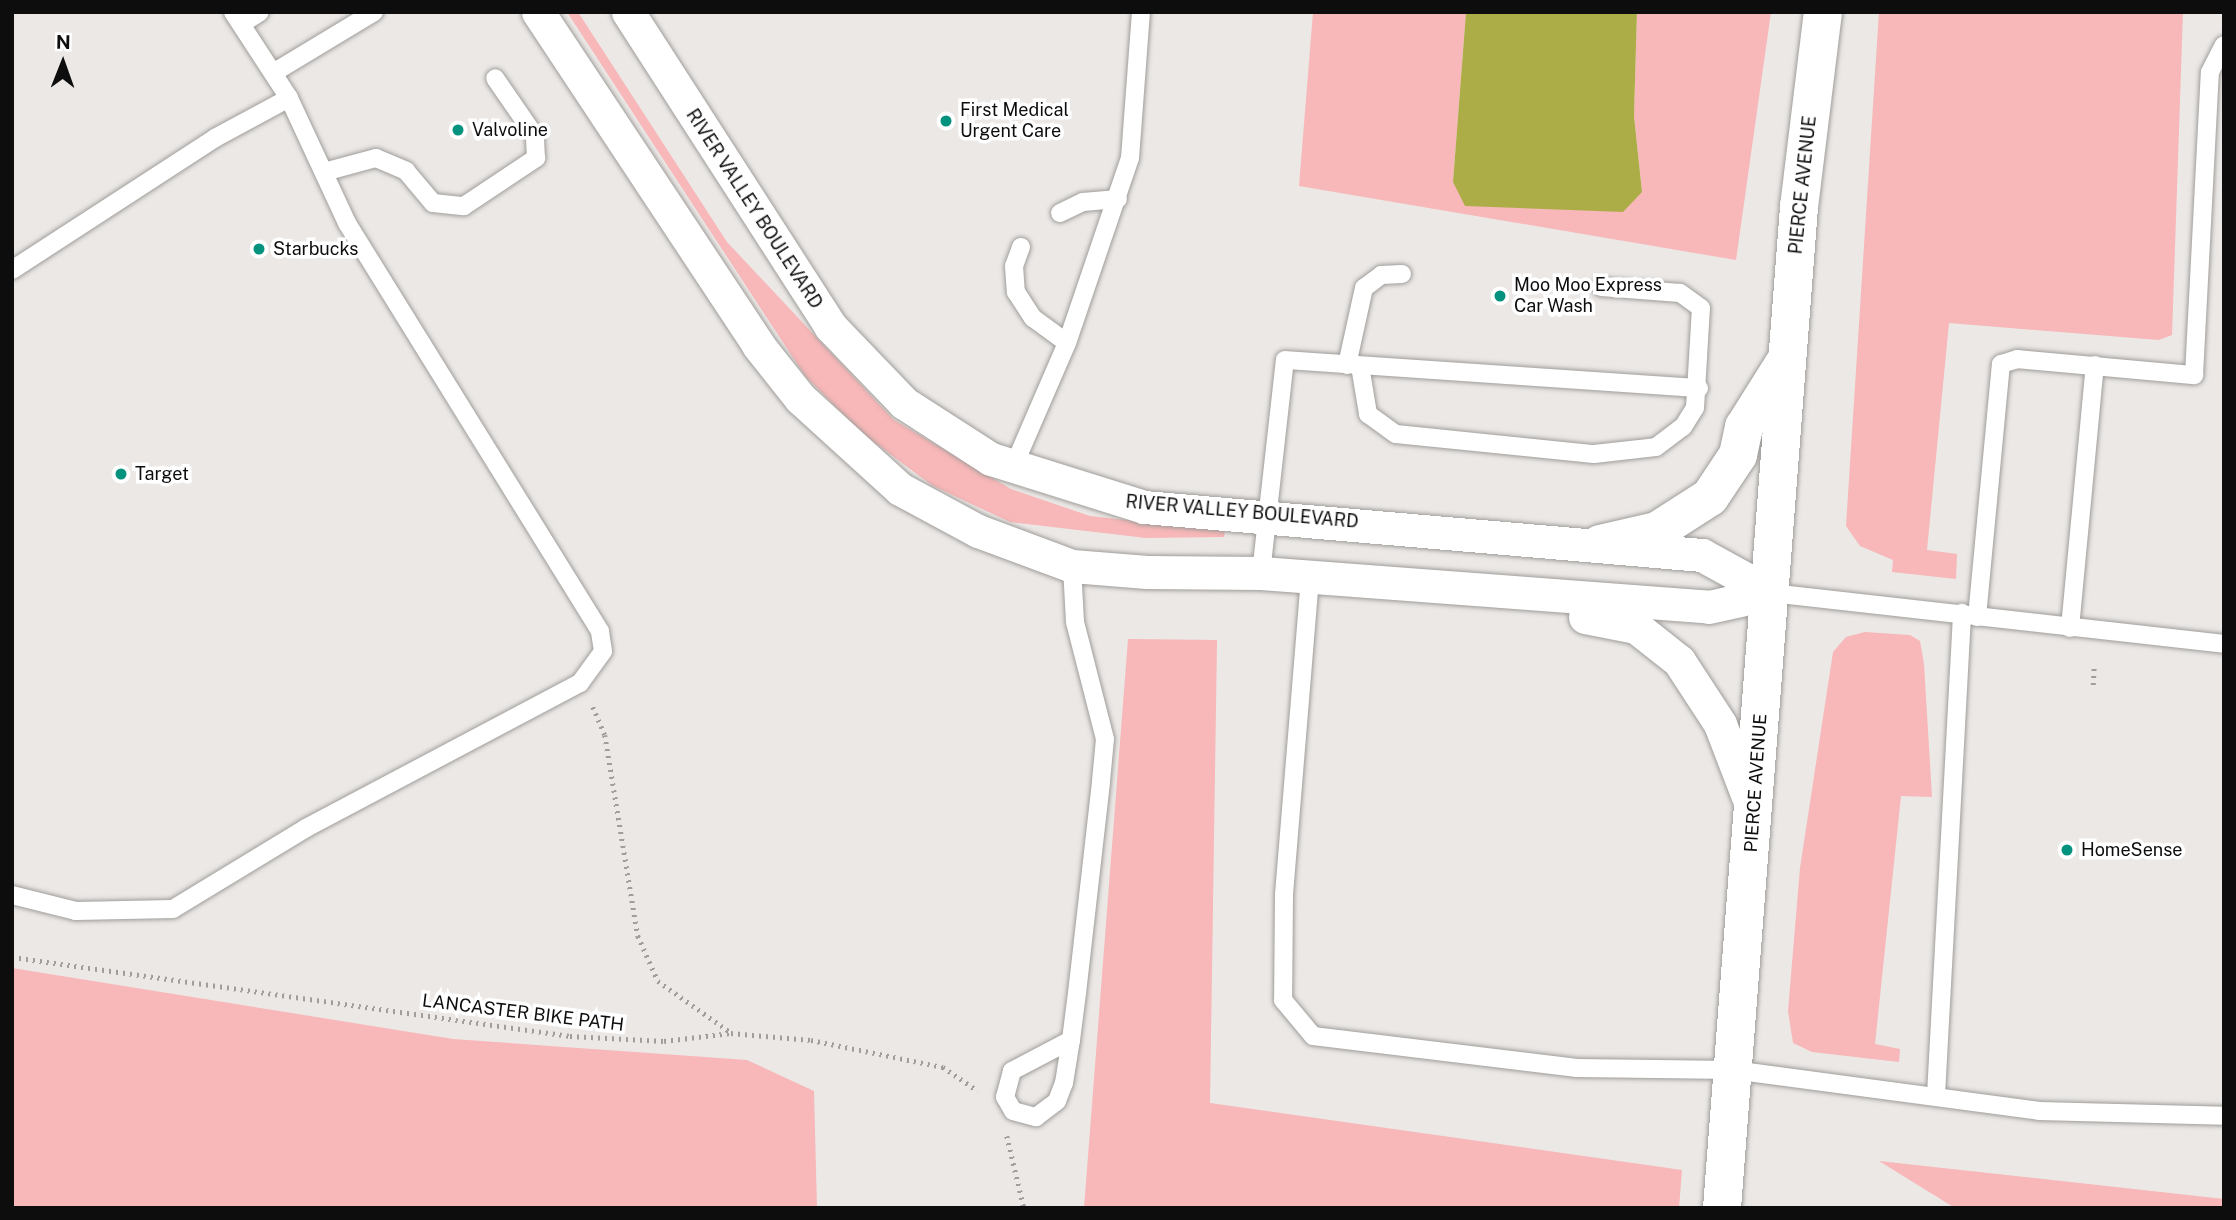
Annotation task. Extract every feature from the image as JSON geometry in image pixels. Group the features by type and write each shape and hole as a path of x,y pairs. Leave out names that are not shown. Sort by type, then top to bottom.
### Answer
{"street":[{"path":"538,12 758,345 800,398 900,489 978,531 1072,566 1261,573 1512,596 1709,607 1771,593"},
{"name":"RIVER VALLEY BOULEVARD","path":"628,12 830,326 904,403 946,435 1012,470 1144,508 1600,544 1702,555 1771,593"},
{"name":"PIERCE AVENUE","path":"1722,1208 1788,358 1823,12"},
{"name":"PIERCE AVENUE","path":"1600,544 1657,531 1710,497 1738,455 1744,427 1788,358"},
{"path":"1512,596 1636,627 1657,639 1702,688 1754,811"}],"lane":[{"path":"12,895 76,911 173,909 306,828 580,683 597,668 600,631 347,223 289,98 237,18 260,12"},
{"path":"273,73 374,12"},
{"path":"1012,470 1067,343 1118,200 1130,158 1141,12"},
{"path":"1936,1095 1970,615 1997,371 2012,359 2194,375 2215,118 2212,61 2224,46"},
{"path":"324,172 376,158 406,171 433,203 464,206 536,158 534,136 495,78"},
{"path":"12,270 215,138 289,98"},
{"path":"1060,213 1083,202 1118,200"},
{"path":"1021,247 1014,265 1016,292 1034,318 1067,343"},
{"path":"1402,274 1381,275 1364,288 1354,365 1368,414 1396,434 1594,454 1635,454 1667,440 1683,428 1699,388 1698,300 1680,293 1601,286"},
{"path":"1261,573 1284,360 1699,388"},
{"path":"2070,628 2095,365"},
{"path":"1071,1040 1012,1071 1005,1097 1013,1111 1036,1117 1057,1101 1071,1040 1105,739 1075,622 1072,566"},
{"path":"1310,578 1284,895 1283,1000 1313,1035 1577,1068 1733,1070 1936,1095 2039,1111 2224,1116"},
{"path":"1771,593 2224,644"}],"path":[{"path":"2093,685 2100,656"},
{"path":"597,668 593,711 605,735 638,936 658,981 731,1032"},
{"name":"LANCASTER BIKE PATH","path":"12,957 570,1036 664,1041 731,1032 913,1059 943,1067 985,1098"},
{"path":"1004,1131 1024,1208"}],"shaded area":[{"path":"567,12 578,12 727,242 894,420 1011,489 1090,516 1225,531 1224,537 1146,538 1010,522 933,486 863,434 805,376"},
{"path":"1313,12 1466,12 1453,182 1642,192 1634,116 1637,12 1771,12 1736,260 1299,186"},
{"path":"1466,12 1637,12 1634,116 1642,192 1623,212 1465,206 1453,182"},
{"path":"1879,12 2183,12 2172,335 2159,340 1949,323 1927,550 1957,554 1956,579 1892,572 1893,560 1860,546 1846,526"},
{"path":"1865,632 1910,635 1920,641 1924,664 1932,797 1901,796 1875,1044 1900,1049 1899,1062 1812,1052 1793,1043 1788,1011 1800,868 1833,652 1846,637"},
{"path":"1128,639 1217,640 1210,1103 1682,1170 1679,1208 1084,1208"},
{"path":"12,968 453,1039 747,1060 814,1091 817,1208 12,1208"},
{"path":"1879,1161 2224,1199 2224,1208 1955,1208"}],"place":[{"name":"First Medical Urgent Care","path":"946,121"},
{"name":"Valvoline","path":"458,130"},
{"name":"Starbucks","path":"259,249"},
{"name":"Moo Moo Express Car Wash","path":"1500,296"},
{"name":"Target","path":"121,474"},
{"name":"HomeSense","path":"2067,850"}]}
